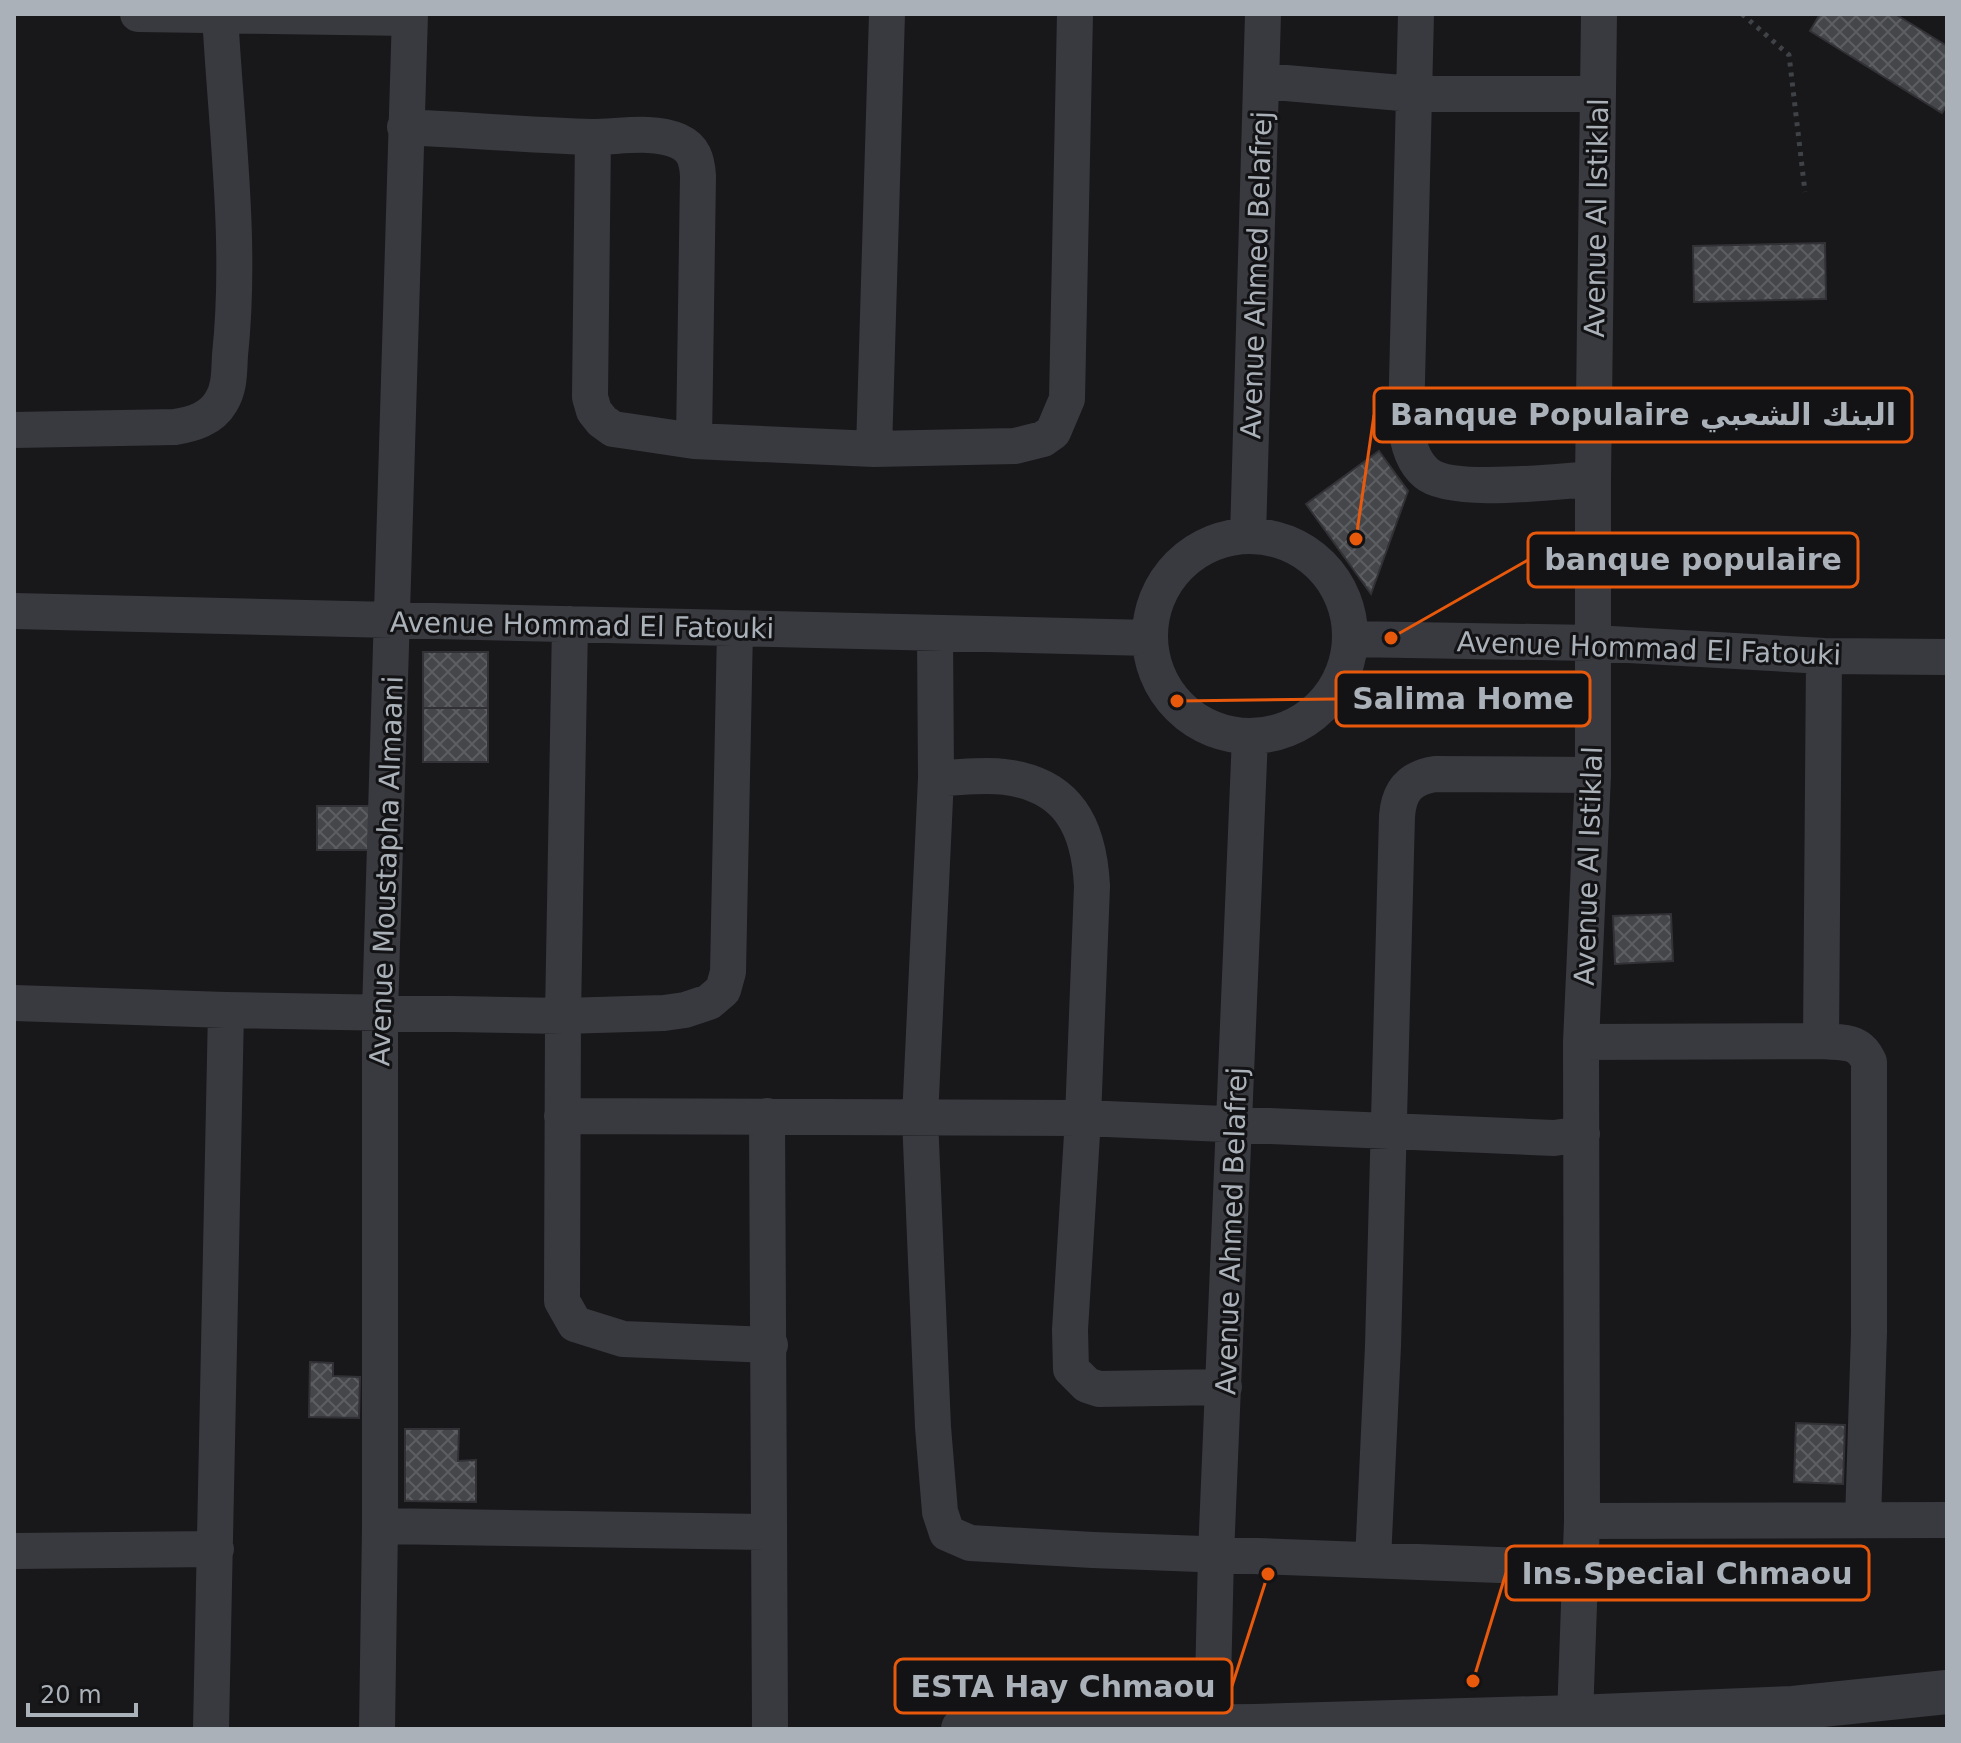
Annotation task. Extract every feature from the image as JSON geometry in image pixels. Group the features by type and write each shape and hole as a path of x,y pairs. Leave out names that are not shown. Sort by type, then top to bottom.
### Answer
{"street":[{"path":"138,14 410,16"},
{"path":"874,449 887,14"},
{"path":"593,137 590,397 594,411 613,429 694,441 874,449 1015,446 1043,439 1053,432 1067,399 1075,14"},
{"name":"Avenue Ahmed Belafrej","path":"1248,536 1263,14"},
{"path":"1416,14 1406,422 1411,452 1425,473 1457,486 1593,479"},
{"name":"Avenue Al Istiklal","path":"1575,1717 1582,1521 1581,1042 1593,775 1599,14"},
{"path":"14,430 175,427 194,424 213,413 223,400 228,383 233,327 233,231 220,15"},
{"name":"Avenue Moustapha Almaani","path":"377,1729 380,1012 410,16"},
{"path":"1263,81 1413,94 1597,94"},
{"path":"405,127 593,137 660,136 691,149 697,162 694,441"},
{"path":"1248,536 1287,543 1310,556 1320,566 1343,599 1350,639 1340,679 1325,703 1291,728 1250,736 1228,734 1188,715 1160,681 1150,638 1158,596 1184,561 1213,543 1248,536"},
{"name":"Avenue Hommad El Fatouki","path":"14,611 1150,638"},
{"path":"570,624 562,1301 575,1324 623,1339 770,1345"},
{"path":"14,1003 563,1016 685,1010 709,1002 723,990 728,972 735,629"},
{"path":"935,633 936,778 920,1118 933,1427 940,1512 947,1533 970,1543 1579,1568"},
{"name":"Avenue Hommad El Fatouki","path":"1350,639 1593,643 1824,656 1947,657"},
{"path":"1821,1041 1824,656"},
{"name":"Avenue Ahmed Belafrej","path":"1212,1726 1216,1555 1250,736"},
{"path":"1373,1560 1400,797 1418,777 1435,774 1593,775"},
{"path":"936,778 1003,776 1035,783 1062,799 1081,829 1091,858 1083,1118 1070,1330 1071,1369 1087,1385 1099,1389 1224,1387"},
{"path":"211,1729 226,1010"},
{"path":"1581,1042 1821,1041 1853,1044 1863,1049 1869,1062 1869,1332 1863,1520"},
{"path":"562,1116 1083,1118 1554,1138 1582,1134"},
{"path":"767,1116 770,1729"},
{"path":"1582,1521 1947,1520"},
{"path":"380,1526 767,1532"},
{"path":"14,1551 216,1549"},
{"path":"963,1729 1255,1728 1575,1717 1794,1718 1947,1692"}],"path":[{"path":"1742,14 1789,55 1805,192"}],"building":[{"path":"1820,14 1895,14 1947,46 1947,105 1942,113 1810,31"},
{"path":"1825,243 1826,299 1694,302 1693,246"},
{"path":"1379,451 1408,491 1371,594 1306,504"},
{"path":"423,652 488,652 488,708 423,708"},
{"path":"423,708 488,708 488,762 423,762"},
{"path":"317,806 374,806 374,850 317,850"},
{"path":"1671,914 1673,961 1615,964 1613,916"},
{"path":"310,1362 333,1363 333,1376 360,1377 359,1418 309,1417"},
{"path":"1796,1423 1845,1425 1843,1484 1794,1482"},
{"path":"405,1429 459,1429 458,1461 476,1460 476,1502 405,1501"}],"place":[{"name":"Banque Populaire البنك الشعبي","path":"1356,539"},
{"name":"banque populaire","path":"1391,638"},
{"name":"Salima Home","path":"1177,701"},
{"name":"ESTA Hay Chmaou","path":"1268,1574"},
{"name":"Ins.Special Chmaou","path":"1473,1681"}]}
